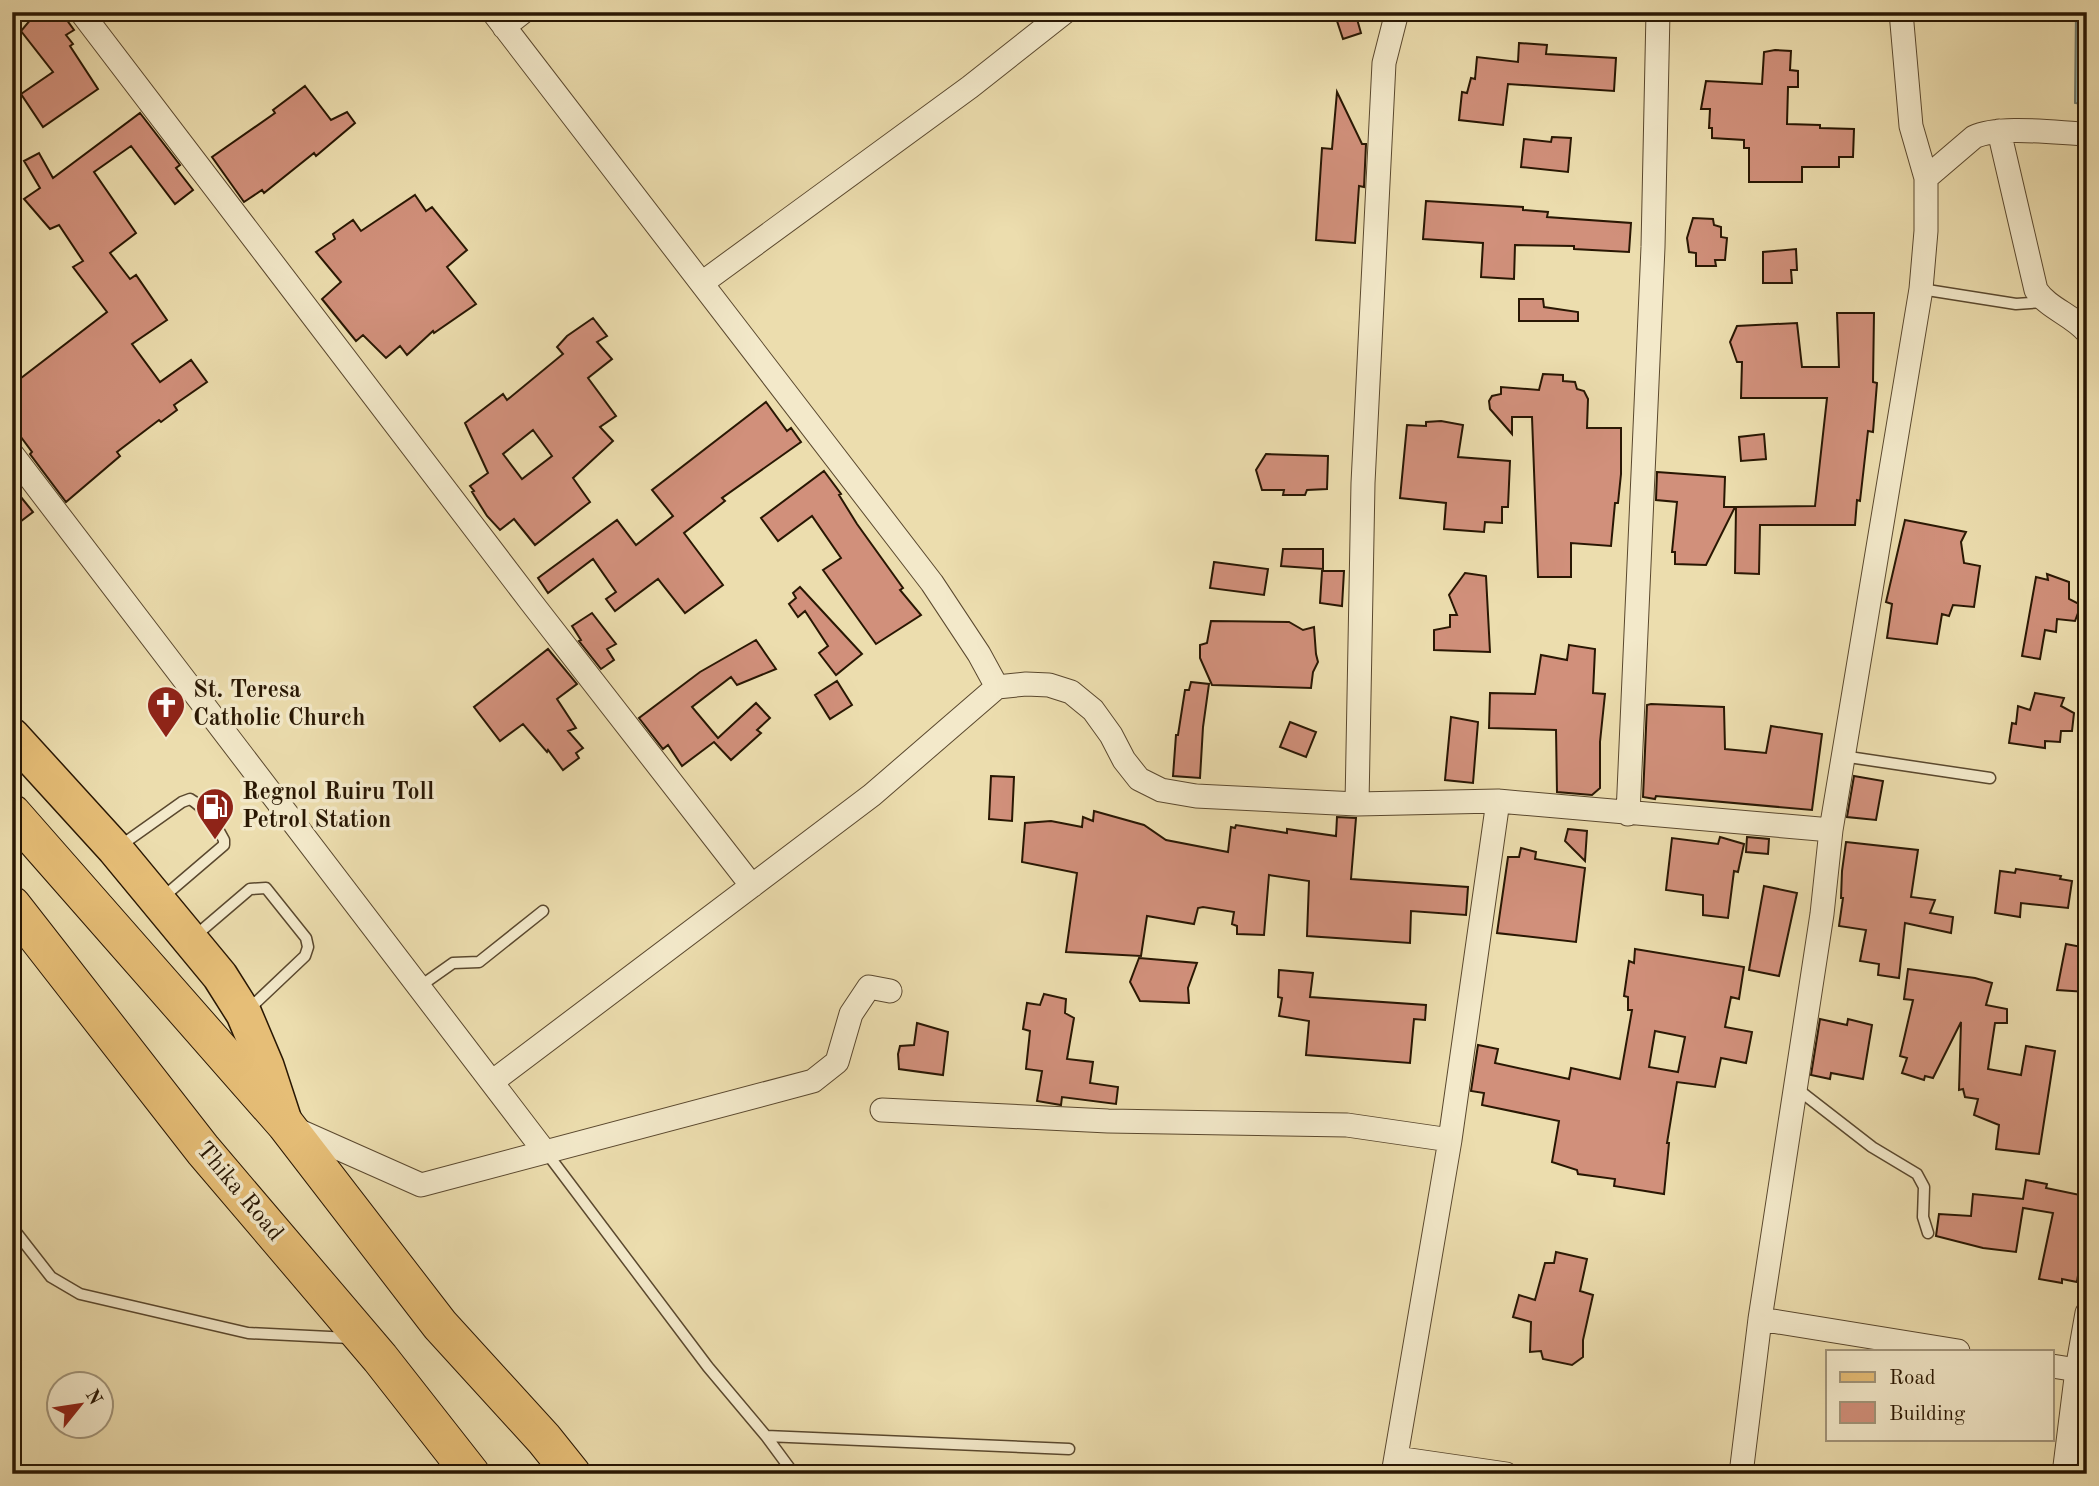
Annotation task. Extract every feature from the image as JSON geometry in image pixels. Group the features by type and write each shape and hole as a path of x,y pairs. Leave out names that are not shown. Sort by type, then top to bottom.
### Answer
{"highway":[{"path":"12,813 286,1125 440,1325 544,1439 572,1474"},
{"name":"Thika Road","path":"12,905 203,1150 364,1339 471,1474"}],"main road":[{"path":"12,736 115,849 220,976 244,1014 266,1066 286,1125"}],"street":[{"path":"81,12 514,580 752,886"},
{"path":"523,12 498,19 932,583 979,654 997,687"},
{"path":"702,283 970,87 1065,12"},
{"path":"1357,804 1363,483 1384,63 1397,12"},
{"path":"1628,814 1653,247 1658,12"},
{"path":"1741,1474 1760,1319 1822,914 1842,756 1921,289 1926,231 1926,178 1911,126 1901,12"},
{"path":"1999,131 2032,280 2044,302 2068,315 2087,332"},
{"path":"1926,178 1983,132 2087,134"},
{"path":"12,454 545,1152"},
{"path":"492,1082 872,795 997,687 1049,685 1071,692 1093,710 1139,779 1161,790 1196,796 1357,804 1498,802 1831,830"},
{"path":"1498,802 1450,1140 1395,1466 1506,1474"},
{"path":"286,1125 421,1185 813,1081 837,1062 850,1014 869,986 890,991"},
{"path":"882,1110 1108,1121 1347,1125 1450,1140"},
{"path":"2064,1474 2087,1313"},
{"path":"1760,1319 1952,1350"},
{"path":"2054,1366 2077,1370"}],"lane":[{"path":"1921,289 2016,304 2044,302"},
{"path":"1842,756 1990,778"},
{"path":"115,849 182,802 190,799 197,803 225,839 223,845 158,901"},
{"path":"190,940 250,889 259,887 266,888 306,938 309,947 305,956 244,1014"},
{"path":"419,987 453,963 479,962 543,911"},
{"path":"1796,1088 1872,1147 1917,1174 1924,1187 1923,1217 1928,1233"},
{"path":"545,1152 708,1367 794,1474"},
{"path":"12,1227 51,1277 80,1294 248,1333 364,1339"},
{"path":"766,1436 1069,1449"}],"water":[{"path":"2076,12 2087,12 2087,105 2075,103"}],"building":[{"path":"46,12 61,12 74,30 66,35 73,44 70,46 98,89 43,127 21,94 53,72 21,31 31,19"},
{"path":"1355,12 1361,33 1343,39 1336,18"},
{"path":"1519,43 1547,45 1546,54 1616,58 1614,91 1508,84 1503,125 1459,120 1462,92 1467,93 1471,78 1475,79 1477,57 1518,62"},
{"path":"1791,51 1790,70 1798,71 1798,87 1788,87 1787,124 1854,129 1853,157 1839,157 1839,167 1802,167 1802,182 1749,182 1749,148 1744,148 1744,140 1712,138 1712,128 1709,128 1710,109 1701,109 1706,81 1762,84 1764,52"},
{"path":"305,86 331,120 347,112 355,123 316,156 314,153 264,193 262,190 244,202 212,157 275,113 273,110"},
{"path":"1337,92 1362,144 1366,144 1364,187 1359,186 1355,243 1316,240 1322,148 1332,149"},
{"path":"140,113 180,165 176,168 193,190 175,204 131,146 94,172 136,233 110,253 130,279 136,275 167,320 132,344 160,382 191,360 207,382 174,405 177,410 161,422 159,420 117,452 120,456 66,502 12,425 12,385 107,312 73,267 83,261 59,225 50,229 24,199 40,188 24,161 39,153 53,178"},
{"path":"1552,137 1571,138 1568,172 1521,167 1524,139 1551,142"},
{"path":"415,195 426,211 432,207 467,250 447,267 476,304 434,333 433,331 407,355 400,346 386,358 363,335 356,341 322,299 341,282 316,252 335,239 333,234 353,220 361,231"},
{"path":"1426,201 1523,207 1523,210 1548,212 1547,217 1631,223 1629,252 1574,249 1574,246 1515,245 1514,279 1481,277 1483,243 1423,239"},
{"path":"1693,218 1713,219 1714,225 1721,227 1721,237 1727,238 1725,260 1715,260 1716,266 1696,266 1696,253 1689,252 1687,238"},
{"path":"1796,249 1797,270 1791,270 1792,283 1763,283 1763,252"},
{"path":"1519,299 1543,299 1544,307 1578,312 1578,321 1519,321"},
{"path":"1837,313 1874,313 1873,382 1877,383 1873,432 1868,431 1855,525 1760,525 1759,574 1735,573 1736,507 1815,506 1827,398 1741,398 1742,362 1737,362 1730,342 1737,326 1797,323 1802,367 1839,367"},
{"path":"593,318 607,336 597,342 612,359 588,378 616,416 600,427 613,441 573,478 590,502 535,545 514,519 500,530 487,516 472,492 474,491 470,486 488,473 465,423 503,394 507,400 563,354 557,347 567,336","holes":["533,430 552,456 522,479 503,454"]},
{"path":"1543,374 1563,375 1563,381 1575,382 1577,389 1584,391 1588,399 1587,428 1621,428 1621,474 1611,546 1571,543 1571,577 1538,577 1532,417 1512,417 1512,434 1490,409 1489,401 1492,396 1501,394 1501,387 1539,390"},
{"path":"766,402 787,431 791,428 801,442 722,498 725,501 684,533 723,585 685,613 658,579 615,611 606,599 616,592 593,559 548,593 538,578 617,520 636,545 673,516 652,490"},
{"path":"1441,421 1463,425 1458,457 1510,461 1508,507 1502,507 1502,523 1485,522 1484,532 1444,529 1446,503 1400,498 1407,425 1426,426 1426,422"},
{"path":"1764,434 1766,459 1741,461 1739,437"},
{"path":"1266,454 1328,456 1327,489 1307,490 1305,495 1283,495 1284,490 1262,490 1256,470"},
{"path":"824,471 841,494 839,495 857,524 903,588 900,590 921,615 876,644 823,570 841,558 812,516 778,541 761,518"},
{"path":"1657,472 1725,477 1724,507 1735,507 1706,565 1675,564 1675,552 1672,552 1677,502 1656,500"},
{"path":"12,486 33,512 12,528"},
{"path":"1905,520 1966,532 1961,542 1964,563 1980,566 1974,607 1953,605 1949,616 1942,614 1937,644 1887,638 1892,604 1886,602"},
{"path":"1283,549 1323,549 1323,569 1281,566"},
{"path":"1214,562 1268,569 1264,595 1210,588"},
{"path":"1322,571 1344,571 1342,606 1320,603"},
{"path":"1465,573 1486,576 1490,652 1434,650 1434,630 1450,627 1450,615 1457,615 1449,595"},
{"path":"2047,574 2069,582 2069,599 2081,605 2075,621 2057,619 2056,632 2045,630 2040,659 2022,656 2036,577 2048,580"},
{"path":"800,587 862,654 836,675 819,653 828,646 805,611 798,617 789,604 796,598 793,593"},
{"path":"592,613 616,644 607,649 614,660 601,669 579,641 581,640 572,626"},
{"path":"1211,621 1289,622 1303,630 1314,627 1318,662 1313,672 1311,688 1212,685 1200,658 1200,645 1207,643"},
{"path":"756,640 776,669 737,685 731,677 692,707 718,738 756,703 770,718 757,730 761,733 731,760 714,742 682,766 668,745 663,749 639,718 700,672"},
{"path":"1569,645 1595,649 1593,693 1605,694 1600,742 1600,788 1592,795 1557,792 1556,730 1489,728 1490,693 1535,694 1541,655 1567,660"},
{"path":"548,649 577,684 557,699 576,728 568,731 583,748 576,753 579,758 563,770 523,724 500,741 474,707"},
{"path":"837,681 852,705 830,719 815,695"},
{"path":"1191,682 1209,684 1200,778 1173,776 1176,735 1185,690 1189,690"},
{"path":"2035,693 2064,698 2061,706 2074,713 2072,731 2061,731 2060,742 2045,741 2045,748 2009,743 2012,723 2016,724 2018,706 2030,710"},
{"path":"1647,705 1724,707 1725,749 1766,753 1771,726 1822,734 1812,810 1643,797"},
{"path":"1451,717 1478,722 1473,783 1445,780"},
{"path":"1290,722 1316,732 1306,757 1280,747"},
{"path":"991,776 1014,777 1012,821 989,819"},
{"path":"1854,776 1883,781 1876,820 1847,817"},
{"path":"1094,811 1144,825 1166,840 1228,852 1231,827 1235,828 1236,825 1287,833 1287,829 1336,836 1337,817 1356,818 1351,879 1468,887 1466,915 1411,911 1410,943 1307,936 1309,881 1269,875 1264,935 1237,934 1237,926 1232,924 1234,912 1203,907 1198,908 1194,924 1147,916 1141,956 1066,952 1077,873 1022,862 1025,823 1051,821 1082,827 1083,817 1093,821"},
{"path":"1568,829 1587,831 1585,861 1565,841"},
{"path":"1720,837 1744,844 1738,872 1734,871 1728,918 1703,915 1703,895 1666,890 1672,838 1718,844"},
{"path":"1747,837 1769,839 1768,854 1746,852"},
{"path":"1846,842 1918,850 1911,897 1935,900 1930,913 1953,917 1951,933 1905,923 1899,978 1878,975 1879,964 1860,961 1866,930 1839,926"},
{"path":"1521,848 1536,852 1535,859 1585,868 1576,942 1497,933 1508,857 1519,857"},
{"path":"2016,869 2061,876 2060,879 2072,881 2068,908 2021,903 2020,917 1995,913 2000,871 2015,873"},
{"path":"1764,886 1797,893 1779,976 1749,970"},
{"path":"2066,944 2087,948 2087,992 2057,990"},
{"path":"1635,949 1744,967 1739,999 1731,997 1725,1027 1752,1032 1746,1063 1721,1058 1715,1087 1677,1082 1667,1143 1664,1194 1614,1186 1615,1179 1578,1174 1577,1170 1552,1162 1559,1121 1482,1105 1484,1093 1471,1091 1478,1045 1498,1049 1495,1063 1569,1079 1571,1068 1620,1079 1632,1010 1628,1010 1628,997 1624,996 1629,961 1634,963","holes":["1655,1031 1685,1037 1678,1072 1649,1067"]},
{"path":"1139,958 1197,963 1188,988 1189,1003 1140,1001 1130,982"},
{"path":"1908,969 1975,978 1992,983 1986,1005 2007,1009 2007,1023 1995,1023 1988,1069 2021,1075 2026,1046 2055,1051 2039,1154 1996,1149 1999,1125 1974,1115 1978,1099 1965,1097 1963,1089 1959,1090 1961,1022 1933,1078 1925,1076 1924,1080 1902,1073 1907,1058 1900,1056 1913,1000 1904,999"},
{"path":"1279,970 1313,973 1310,997 1426,1005 1425,1020 1414,1019 1410,1063 1306,1055 1309,1021 1279,1016 1282,998 1278,997"},
{"path":"1044,994 1066,999 1065,1013 1074,1018 1067,1059 1093,1062 1090,1083 1118,1087 1116,1104 1062,1097 1061,1105 1037,1101 1042,1071 1026,1069 1030,1031 1023,1029 1027,1003 1040,1005"},
{"path":"1820,1019 1847,1025 1848,1019 1872,1025 1863,1079 1831,1073 1830,1079 1811,1075"},
{"path":"917,1023 948,1032 943,1075 899,1069 900,1046 914,1045"},
{"path":"2026,1180 2047,1184 2046,1188 2080,1195 2079,1199 2087,1200 2087,1236 2084,1236 2077,1282 2062,1279 2062,1283 2039,1279 2053,1213 2023,1208 2016,1252 1983,1248 1936,1236 1939,1214 1971,1216 1973,1194 2023,1199"},
{"path":"1556,1252 1587,1259 1580,1291 1593,1295 1583,1340 1583,1357 1572,1365 1543,1359 1541,1351 1530,1352 1531,1322 1513,1317 1519,1295 1535,1300 1545,1263 1554,1263"}],"place":[{"name":"St. Teresa Catholic Church","path":"166,739"},
{"name":"Regnol Ruiru Toll Petrol Station","path":"215,841"}]}
